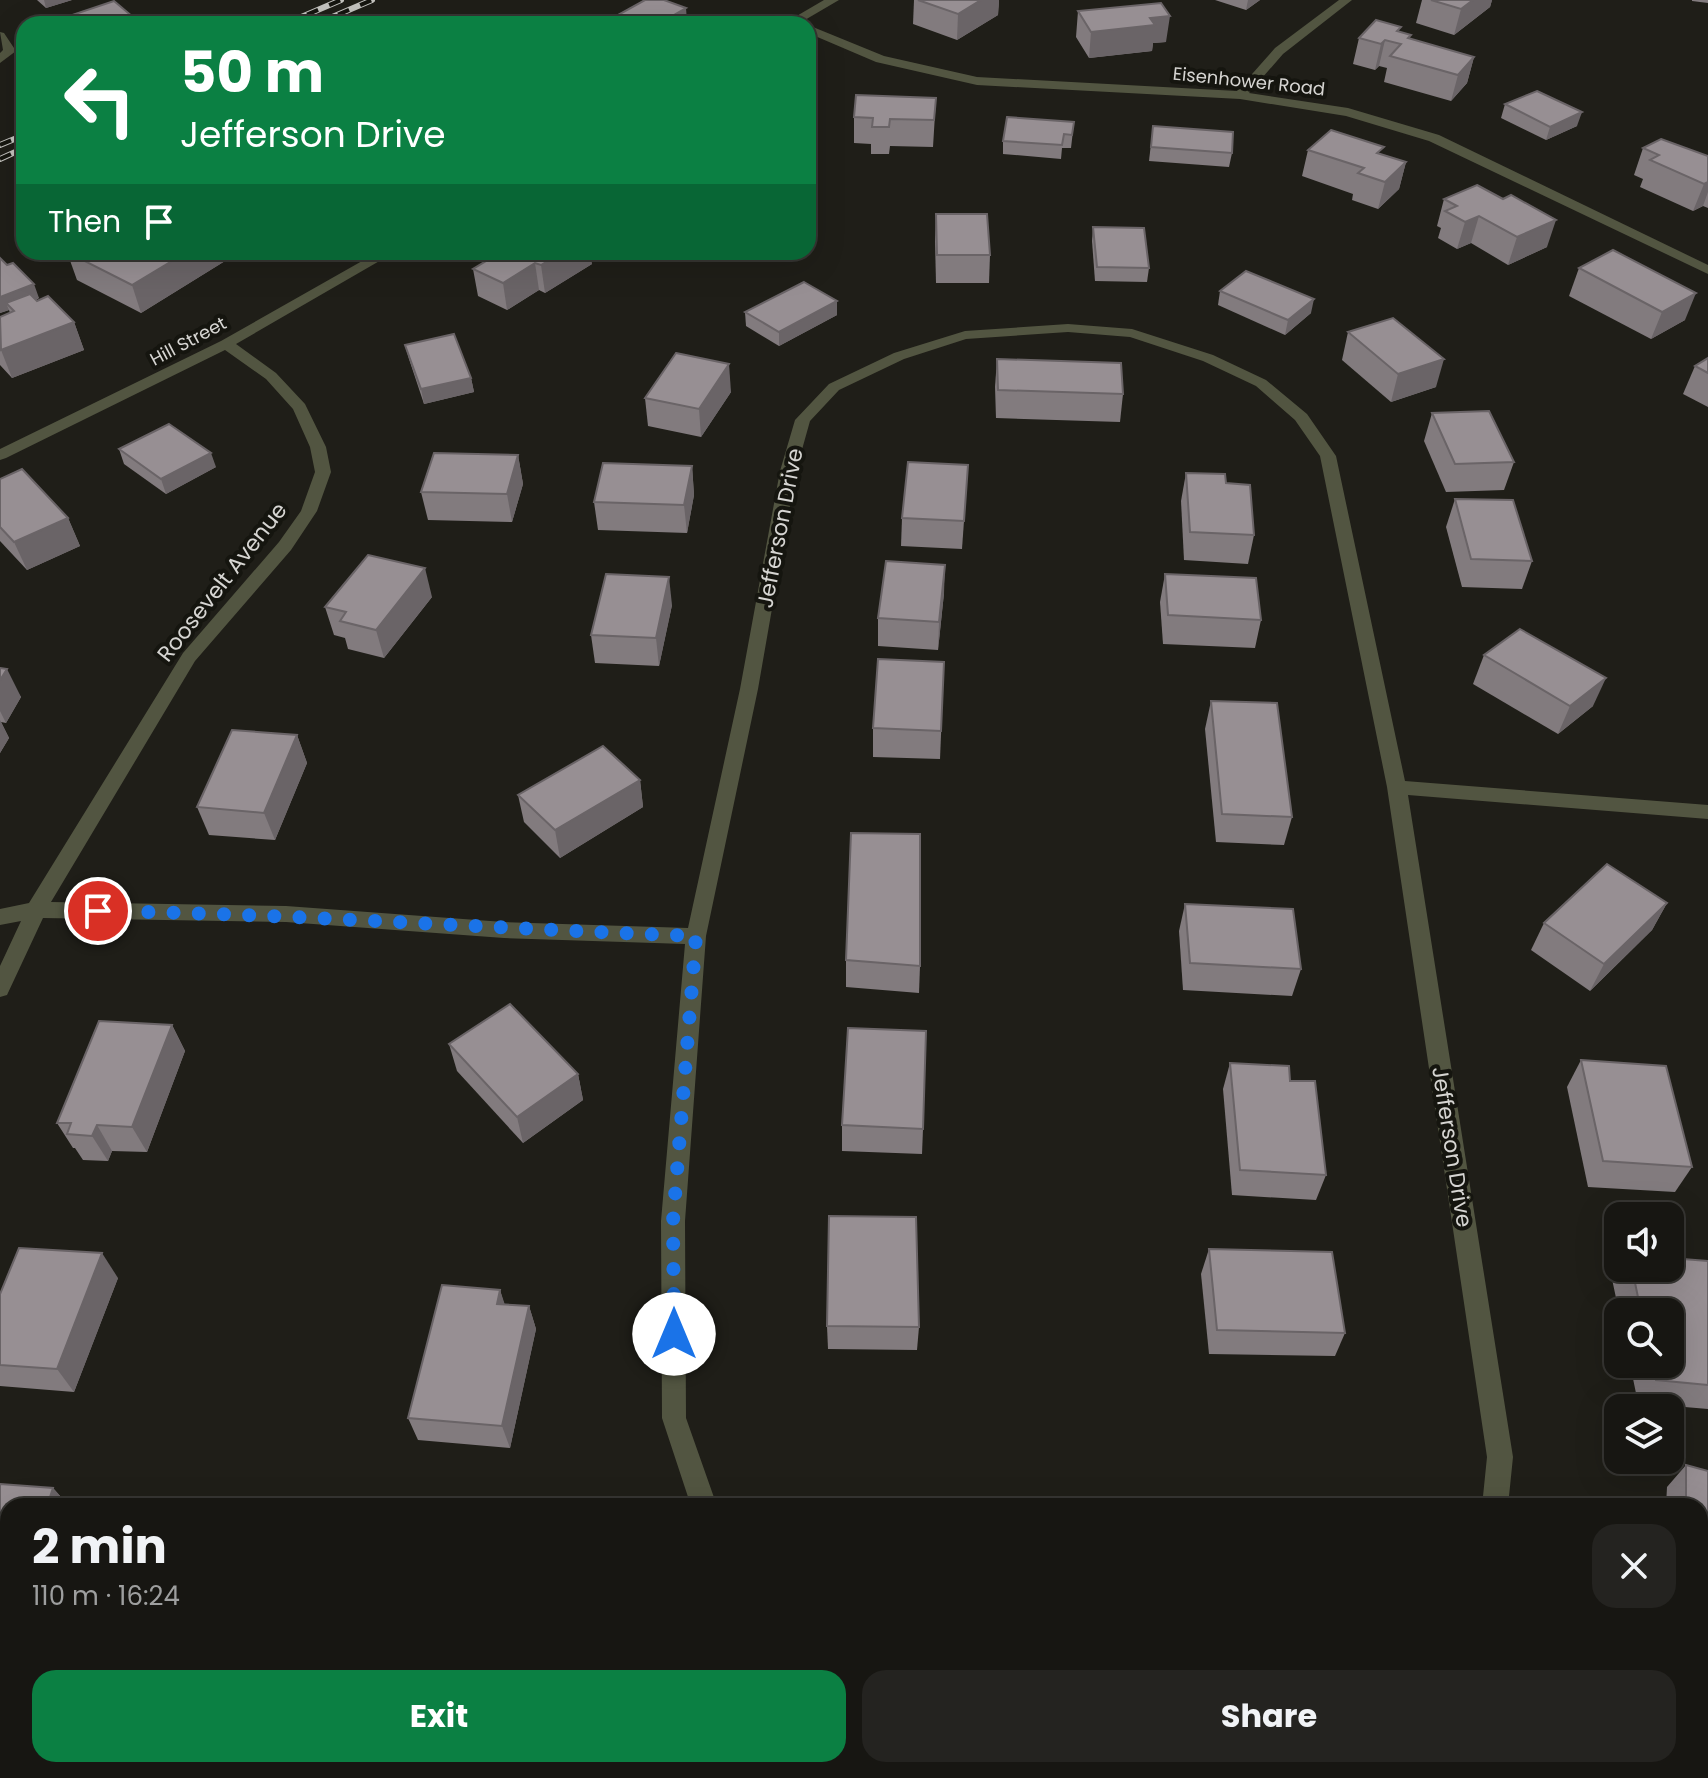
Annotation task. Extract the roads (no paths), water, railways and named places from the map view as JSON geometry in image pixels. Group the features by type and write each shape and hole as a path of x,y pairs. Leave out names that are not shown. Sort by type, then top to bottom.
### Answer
{"street":[{"path":"806,16 833,0"},
{"path":"1240,95 1279,51 1346,0"},
{"name":"Eisenhower Road","path":"816,32 880,59 977,81 1240,95 1348,112 1434,138 1708,270"},
{"path":"0,36 5,55"},
{"name":"Hill Street","path":"0,455 226,344 374,260"},
{"name":"Jefferson Drive","path":"701,1498 674,1418 673,1221 696,936 749,689 788,471 803,420 834,387 868,368 965,335 1068,328 1132,333 1208,358 1261,383 1301,417 1328,456 1397,787 1500,1457 1496,1498"},
{"name":"Roosevelt Avenue","path":"0,989 36,910 189,657 285,546 309,511 323,472 318,447 300,407 271,376 226,344"},
{"path":"1397,787 1708,812"},
{"path":"0,917 36,910 286,914 504,930 696,936"}],"railway":[{"path":"304,16 341,0"},
{"path":"335,16 372,0"},
{"path":"0,145 16,138"},
{"path":"0,159 16,152"}]}
